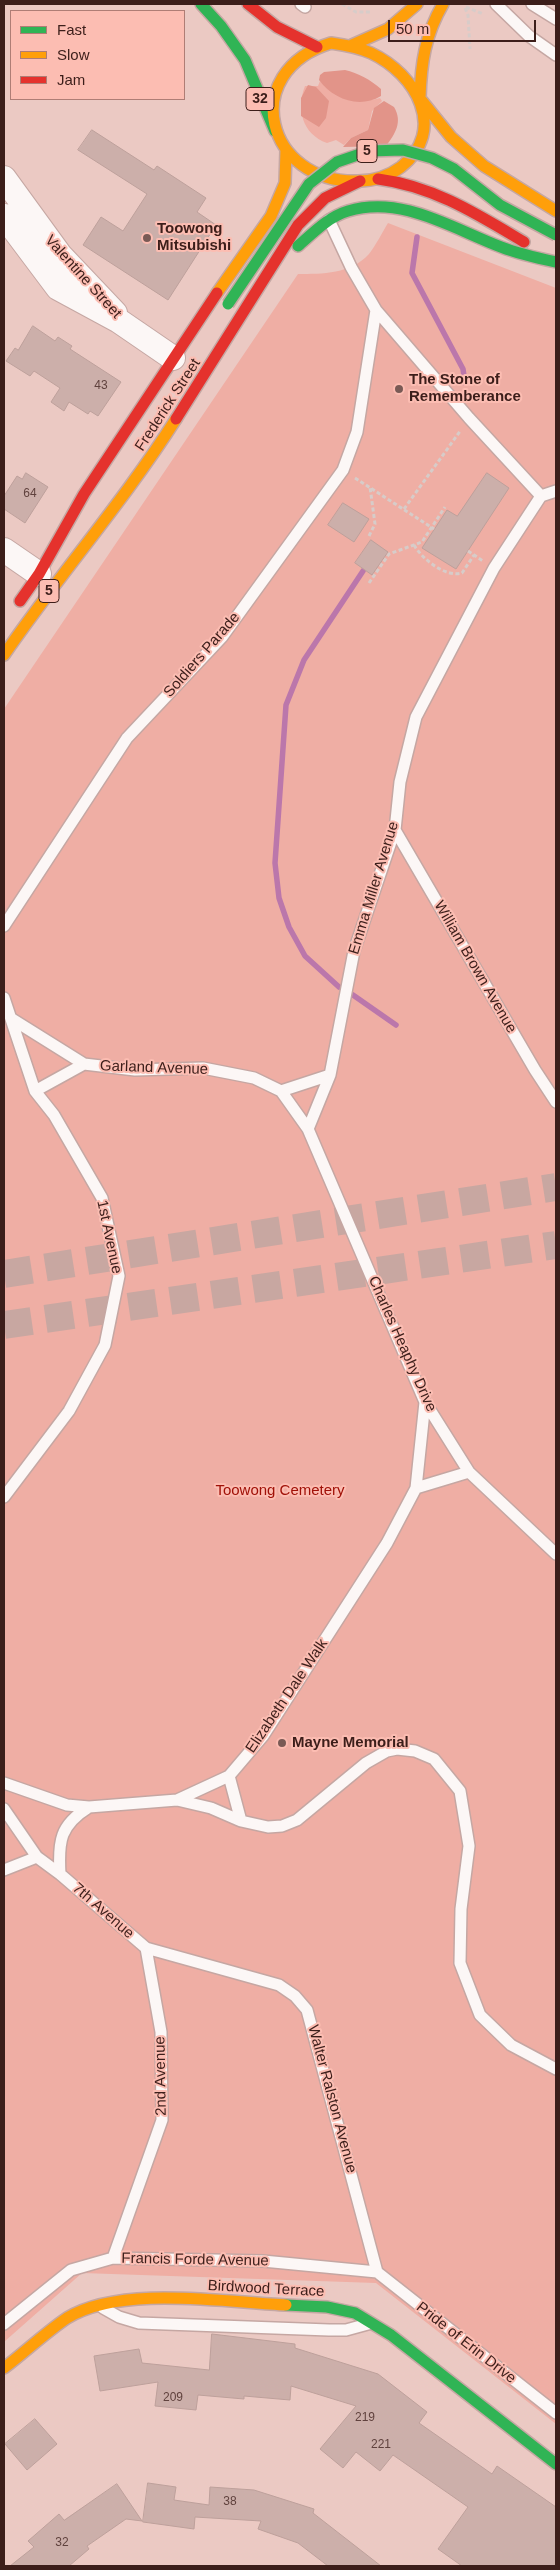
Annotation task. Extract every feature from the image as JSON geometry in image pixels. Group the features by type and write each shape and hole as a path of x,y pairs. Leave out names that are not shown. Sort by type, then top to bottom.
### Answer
{"main road":[{"name":"32","path":"202,4 221,26 245,60 278,136"},
{"path":"248,4 277,28 317,47"},
{"path":"352,45 372,39 390,29 417,4"},
{"path":"378,179 403,166 419,147 425,127 421,99 423,42 443,4"},
{"path":"556,210 512,186 484,166 451,137 403,76 390,64 352,45 331,43 317,47 296,59 284,74 277,87 273,114 278,136 286,150 300,163 323,176 340,180 360,181 378,179 404,182 445,195 556,260"},
{"name":"Frederick Street","path":"14,610 39,574 84,494 173,358 274,211 285,182 286,150"},
{"name":"5","path":"226,309 309,184 337,162 369,151 403,150 432,158 454,169 500,205 556,235"},
{"name":"Frederick Street","path":"4,655 37,607 153,456 306,214 325,198 360,181"},
{"name":"5","path":"260,288 308,236 342,212 360,208 410,209 431,216 504,248 556,260"},
{"name":"5","path":"39,574 71,543"},
{"name":"Birdwood Terrace","path":"4,2368 68,2318 98,2305 149,2298 302,2304 355,2313 392,2335 556,2464"}],"street":[{"name":"Valentine Street","path":"4,178 64,260 128,328"},
{"name":"Valentine Street","path":"4,216 58,288 128,328 173,358"},
{"path":"4,550 39,574"}],"lane":[{"path":"496,4 529,36 556,55"},
{"path":"532,4 556,19"},
{"path":"329,220 351,267 376,310 469,418 541,496 556,491"},
{"name":"Soldiers Parade","path":"4,926 127,738 222,637 343,470 357,432 376,310"},
{"name":"Emma Miller Avenue","path":"308,1129 330,1074 354,951 395,830 400,782 416,717 494,568 541,496"},
{"name":"William Brown Avenue","path":"395,830 535,1070 556,1102"},
{"name":"1st Avenue","path":"4,998 35,1091 54,1115 102,1198 119,1276 105,1345 69,1411 4,1497"},
{"path":"12,1019 84,1064 35,1091"},
{"name":"Garland Avenue","path":"84,1064 135,1070 203,1068 254,1078 281,1092"},
{"path":"281,1092 330,1074"},
{"name":"Charles Heaphy Drive","path":"281,1092 308,1129 425,1402 470,1472 556,1554"},
{"path":"425,1402 416,1488 470,1472"},
{"name":"Elizabeth Dale Walk","path":"4,1783 67,1805 89,1807 178,1800 229,1776 263,1736 387,1543 416,1488"},
{"path":"178,1800 211,1808 241,1821 268,1827 282,1826 297,1820 366,1763 387,1751 397,1749 415,1751 434,1759 460,1791 469,1846 461,1909 460,1963 480,2015 511,2045 556,2069"},
{"path":"229,1776 241,1821"},
{"path":"60,1874 59,1852 63,1833 73,1818 89,1807"},
{"path":"4,1809 37,1857 60,1874"},
{"path":"4,1870 37,1857"},
{"name":"7th Avenue","path":"60,1874 146,1948"},
{"name":"2nd Avenue","path":"113,2258 162,2120 160,2032 146,1948"},
{"name":"Walter Ralston Avenue","path":"146,1948 279,1985 295,1996 307,2010 377,2272"},
{"name":"Francis Forde Avenue","path":"4,2324 71,2270 113,2258 263,2261 377,2272"},
{"name":"Pride of Erin Drive","path":"377,2272 556,2413"},
{"path":"98,2305 119,2317 139,2323 346,2330 372,2322"}],"path":[{"path":"342,4 356,12 375,11"},
{"path":"464,5 468,15 470,49"},
{"path":"404,508 469,418"},
{"path":"343,470 404,508 433,529"},
{"path":"369,536 375,524 370,486"},
{"path":"370,582 389,554 422,542 433,529 445,507"},
{"path":"414,545 419,553 449,574 462,573 474,555"}],"green space":[{"path":"320,81 332,92 348,98 372,100 380,98 382,101 372,111 368,130 351,138 344,145 336,140 327,143 312,134 303,120 301,112 302,95 305,86 318,86"},
{"name":"Toowong Cemetery","path":"388,223 556,288 556,2424 376,2283 82,2273 4,2342 4,709 298,274 336,272 354,266 369,254"}],"shaded area":[{"path":"345,70 373,83 381,89 381,96 364,102 347,100 325,87 319,80 320,75 324,72"},
{"path":"308,85 316,87 329,101 326,118 319,127 301,116 301,98"},
{"path":"384,101 394,107 398,118 397,128 386,146 343,147 351,138 368,130 374,108"}],"building":[{"name":"Toowong Mitsubishi","path":"92,130 154,170 157,166 206,198 197,212 216,225 168,300 83,245 101,217 123,231 147,194 78,150"},
{"path":"33,326 55,341 58,337 72,346 70,349 121,382 98,416 90,411 88,414 69,402 64,411 51,402 60,388 34,371 30,376 6,361 15,348 18,350"},
{"path":"26,473 48,487 25,523 4,509 4,496 17,476 22,479"},
{"path":"487,473 509,488 456,569 422,548 447,510 457,516"},
{"path":"343,503 369,519 354,542 328,525"},
{"path":"371,540 388,552 372,575 355,563"},
{"path":"212,2334 295,2344 295,2348 378,2374 427,2412 419,2423 492,2474 497,2466 556,2507 556,2566 462,2566 438,2549 468,2507 393,2455 380,2471 356,2452 343,2468 320,2449 356,2406 291,2386 290,2400 198,2395 196,2410 155,2406 158,2382 100,2391 94,2356 139,2349 142,2363 209,2370"},
{"path":"35,2419 57,2444 27,2470 5,2444"},
{"path":"148,2483 176,2487 174,2500 209,2505 210,2487 254,2490 314,2509 313,2513 381,2566 328,2566 298,2543 258,2529 261,2521 195,2517 194,2529 143,2522"},
{"path":"117,2484 142,2521 126,2519 87,2546 89,2549 69,2566 10,2566 34,2547 28,2541 59,2514 64,2520"}],"waterway":[{"path":"417,237 412,273 463,369 465,383"},
{"path":"339,987 305,956 289,927 279,898 275,863 286,705 304,660 363,571"},
{"path":"353,995 396,1025"}],"tunnel":[{"path":"4,1274 556,1187"},
{"path":"4,1325 556,1245"}],"traffic: fast":[{"path":"201,4 221,26 245,60 275,131"},
{"path":"228,304 309,184 337,162 369,151 403,150 432,158 454,169 500,205 556,235"},
{"path":"298,246 334,217 348,211 368,207 388,207 426,216 508,249 528,256 556,262"},
{"path":"286,2305 327,2307 355,2313 391,2335 556,2464"}],"traffic: slow":[{"path":"352,45 388,29 417,4"},
{"path":"420,98 421,73 425,50 432,27 443,4"},
{"path":"331,43 361,49 387,62 401,74 413,89 420,104 424,120 422,137 415,152 401,167 386,175 364,181 327,177 302,165 284,146 275,124 274,100 283,77 301,57 331,43"},
{"path":"422,101 451,137 484,166 556,211"},
{"path":"217,293 271,216 285,183 286,150"},
{"path":"4,655 135,479 176,419"},
{"path":"4,2368 67,2318 89,2308 115,2302 173,2298 286,2305"}],"traffic: jam":[{"path":"248,4 277,27 317,47"},
{"path":"378,179 417,188 436,195 472,212 524,242"},
{"path":"176,419 298,225 325,198 360,181"},
{"path":"20,601 39,574 84,494 217,293"}],"place":[{"name":"Toowong Mitsubishi","path":"147,238"},
{"name":"The Stone of Rememberance","path":"399,389"},
{"name":"Mayne Memorial","path":"282,1743"}]}
